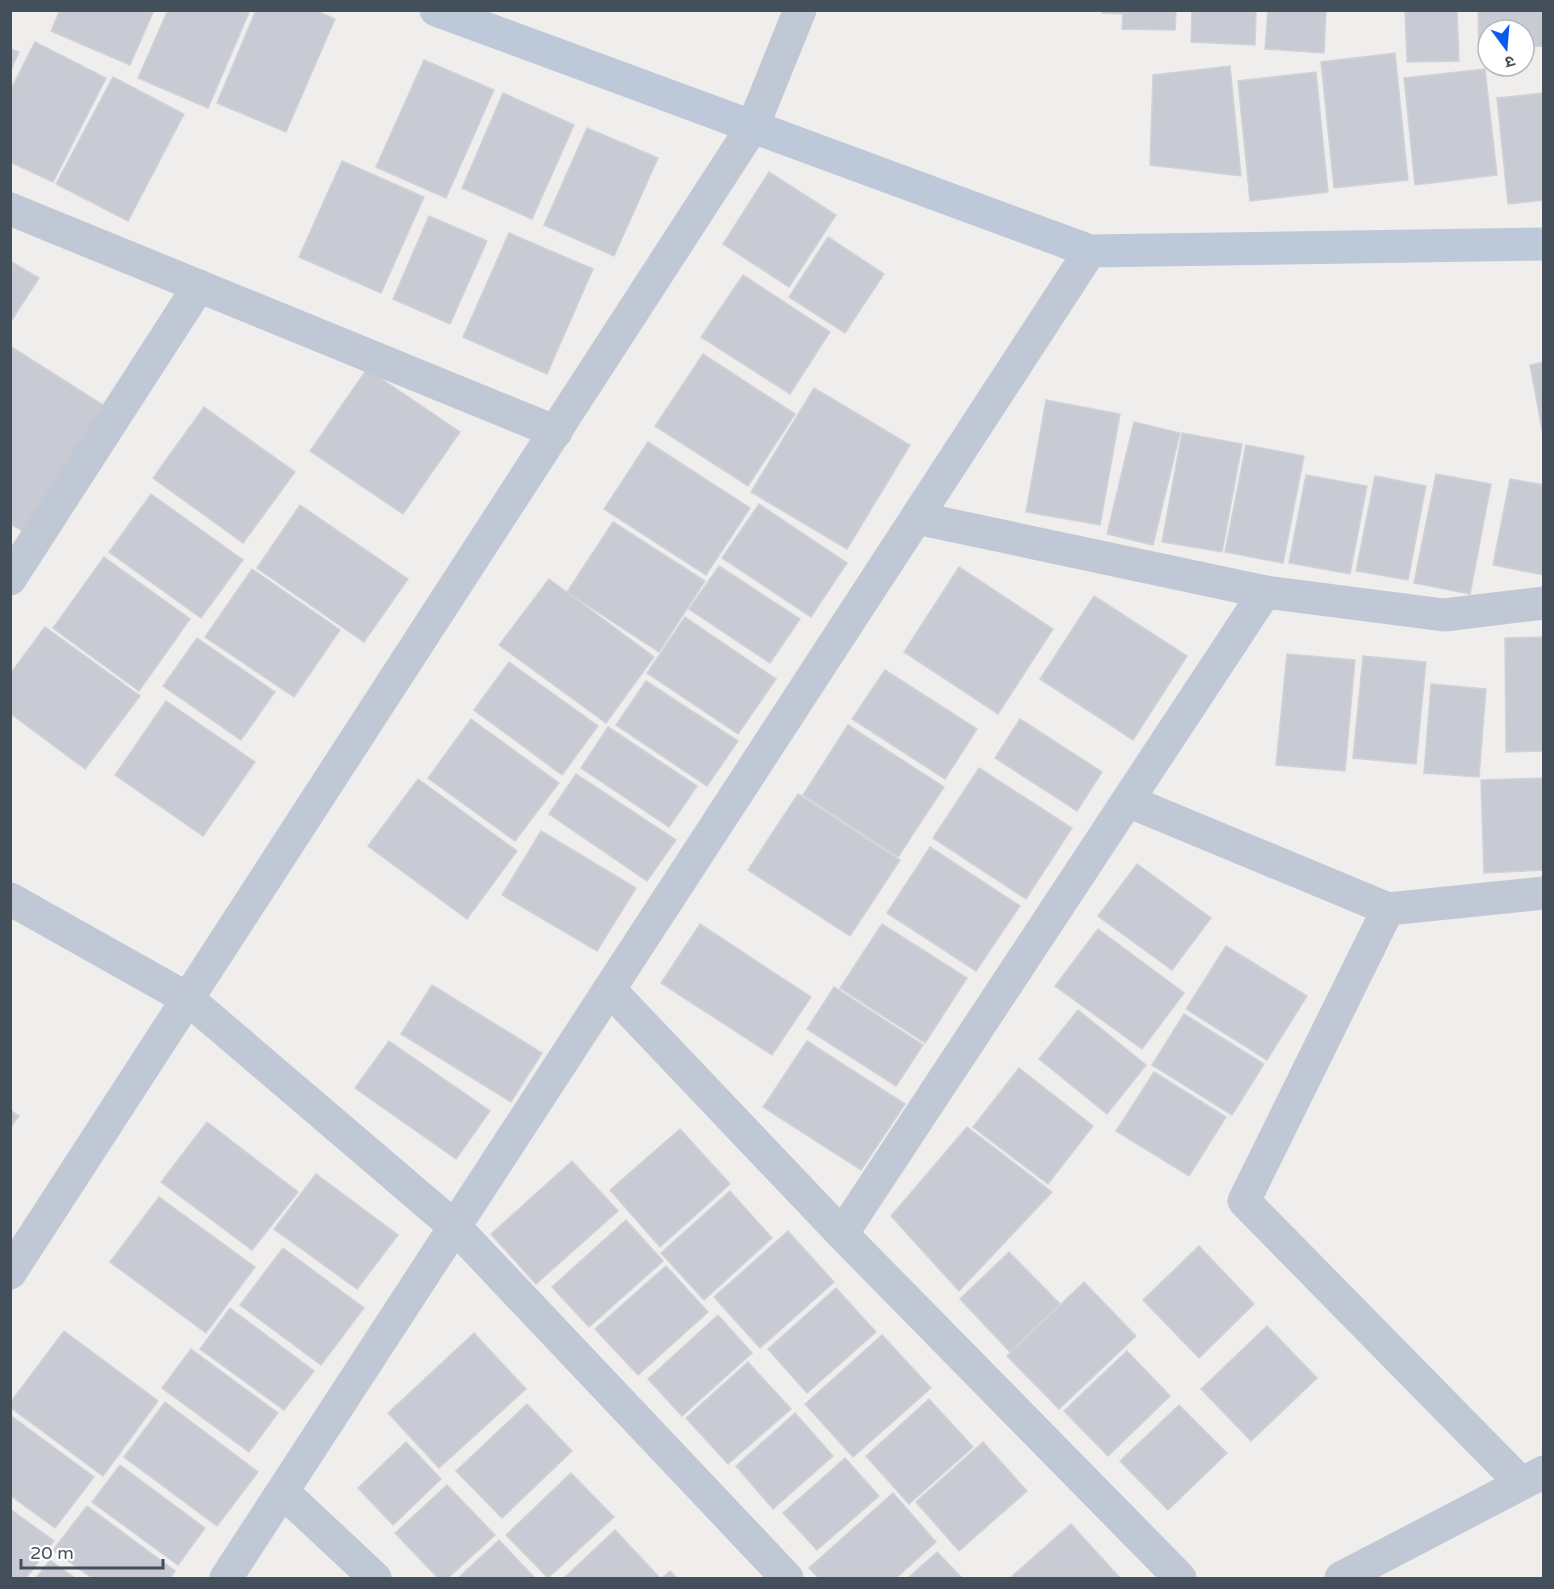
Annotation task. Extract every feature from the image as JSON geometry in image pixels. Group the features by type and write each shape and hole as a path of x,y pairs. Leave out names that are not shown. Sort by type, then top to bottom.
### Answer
{"main road":[{"path":"436,10 1090,251 1544,244"}],"street":[{"path":"10,1273 753,126 800,10"},
{"path":"10,209 556,432"},
{"path":"226,1578 1090,251"},
{"path":"10,579 199,286"},
{"path":"917,518 1265,592 1444,615 1544,603"},
{"path":"842,1234 1265,592"},
{"path":"1128,801 1388,909 1544,893"},
{"path":"10,900 188,999 455,1227 787,1578"},
{"path":"1341,1578 1532,1478 1244,1201 1388,909"},
{"path":"610,990 842,1234 1180,1578"},
{"path":"283,1492 375,1578"}],"building":[{"path":"60,10 154,10 130,65 51,31"},
{"path":"168,10 250,10 208,108 138,78"},
{"path":"256,10 315,10 335,19 286,132 217,103"},
{"path":"1102,10 1176,10 1175,30 1122,29 1123,14 1102,13"},
{"path":"1192,10 1256,10 1255,45 1191,42"},
{"path":"1268,10 1326,10 1324,53 1265,49"},
{"path":"1405,10 1457,10 1459,61 1407,62"},
{"path":"1478,10 1542,10 1543,46 1536,46 1536,18 1478,18"},
{"path":"35,42 106,78 53,182 10,162 10,91"},
{"path":"10,49 19,52 10,72"},
{"path":"1395,53 1408,180 1334,188 1321,62"},
{"path":"424,60 494,90 446,198 376,167"},
{"path":"1230,66 1241,176 1150,165 1153,75"},
{"path":"1476,70 1476,78 1486,78 1497,175 1415,185 1404,78"},
{"path":"1316,72 1328,192 1250,201 1238,81"},
{"path":"113,77 184,114 128,221 56,184"},
{"path":"503,93 574,125 532,219 462,188"},
{"path":"1544,93 1544,200 1508,204 1497,98"},
{"path":"587,128 658,158 614,256 544,225"},
{"path":"342,161 424,197 381,293 299,257"},
{"path":"769,172 836,215 789,287 723,244"},
{"path":"429,216 487,241 450,324 393,299"},
{"path":"509,233 593,269 547,374 463,337"},
{"path":"828,237 884,274 845,333 789,297"},
{"path":"10,261 39,278 10,323"},
{"path":"743,275 830,332 790,394 701,337"},
{"path":"10,346 103,405 23,531 10,524"},
{"path":"703,354 795,414 748,486 655,426"},
{"path":"1544,362 1544,440 1530,365"},
{"path":"367,369 460,432 403,514 310,451"},
{"path":"814,388 910,445 847,549 751,492"},
{"path":"1046,400 1120,414 1100,525 1026,512"},
{"path":"204,407 295,472 243,543 153,478"},
{"path":"1134,422 1180,433 1153,545 1107,534"},
{"path":"1182,433 1242,444 1222,552 1162,542"},
{"path":"648,442 750,508 706,575 604,509"},
{"path":"1246,445 1304,456 1283,563 1225,552"},
{"path":"1436,474 1491,484 1470,594 1414,583"},
{"path":"1306,475 1367,486 1350,574 1289,563"},
{"path":"1375,476 1426,486 1408,580 1356,571"},
{"path":"1510,479 1544,485 1544,575 1493,565"},
{"path":"151,494 243,560 201,618 109,552"},
{"path":"759,504 847,563 811,617 722,558"},
{"path":"300,505 408,579 364,642 257,568"},
{"path":"613,522 705,581 659,652 567,592"},
{"path":"104,557 190,619 139,691 53,628"},
{"path":"719,566 800,619 770,663 689,609"},
{"path":"959,567 1053,629 998,714 904,652"},
{"path":"252,569 340,630 294,697 205,637"},
{"path":"549,579 654,657 606,723 499,645"},
{"path":"1094,596 1187,656 1133,740 1040,679"},
{"path":"685,617 776,679 738,734 647,673"},
{"path":"45,627 140,696 85,769 10,713 10,674"},
{"path":"1544,637 1544,751 1506,752 1505,638"},
{"path":"197,638 275,692 241,740 163,686"},
{"path":"1287,654 1355,660 1345,771 1276,765"},
{"path":"1363,656 1426,662 1416,764 1353,758"},
{"path":"509,662 598,726 562,775 474,710"},
{"path":"885,670 977,729 945,779 852,719"},
{"path":"646,681 738,741 707,786 616,725"},
{"path":"1431,684 1486,689 1479,777 1424,773"},
{"path":"166,701 255,762 203,836 115,775"},
{"path":"471,719 559,783 515,841 428,778"},
{"path":"1020,719 1102,772 1077,811 995,758"},
{"path":"848,725 944,787 898,857 803,795"},
{"path":"608,727 697,786 669,827 581,768"},
{"path":"979,768 1072,828 1026,899 933,838"},
{"path":"576,774 676,840 647,881 549,814"},
{"path":"1544,778 1544,870 1484,873 1481,780"},
{"path":"418,779 517,851 467,919 368,846"},
{"path":"798,794 900,860 850,936 748,870"},
{"path":"541,831 636,888 597,951 502,895"},
{"path":"930,847 1020,906 976,971 887,913"},
{"path":"1137,864 1211,918 1172,970 1098,916"},
{"path":"700,924 811,997 772,1055 661,983"},
{"path":"882,924 967,978 925,1043 840,988"},
{"path":"1098,929 1184,993 1142,1049 1055,986"},
{"path":"1226,946 1307,996 1267,1060 1186,1009"},
{"path":"432,985 542,1053 511,1102 401,1034"},
{"path":"834,987 923,1045 896,1086 807,1029"},
{"path":"1078,1010 1146,1065 1107,1114 1039,1059"},
{"path":"1184,1014 1264,1064 1232,1115 1152,1065"},
{"path":"389,1041 490,1111 456,1159 355,1088"},
{"path":"807,1041 905,1104 861,1170 763,1107"},
{"path":"1019,1068 1093,1126 1048,1184 973,1127"},
{"path":"1154,1072 1226,1117 1189,1176 1116,1131"},
{"path":"10,1110 19,1116 10,1128"},
{"path":"207,1122 298,1192 252,1250 161,1182"},
{"path":"967,1127 1052,1192 959,1291 891,1216"},
{"path":"680,1129 730,1184 660,1247 610,1190"},
{"path":"572,1161 618,1211 536,1284 491,1234"},
{"path":"316,1174 398,1235 357,1289 274,1229"},
{"path":"730,1191 772,1238 704,1300 661,1253"},
{"path":"159,1197 255,1267 206,1333 110,1262"},
{"path":"626,1220 663,1261 589,1327 552,1287"},
{"path":"788,1231 834,1282 760,1348 714,1297"},
{"path":"1199,1246 1254,1304 1199,1358 1143,1300"},
{"path":"283,1248 364,1308 321,1365 240,1305"},
{"path":"1009,1252 1060,1304 1010,1352 960,1299"},
{"path":"666,1266 708,1312 638,1375 595,1329"},
{"path":"1084,1282 1136,1336 1059,1409 1007,1356"},
{"path":"836,1288 876,1332 807,1393 768,1349"},
{"path":"230,1308 314,1371 284,1410 200,1349"},
{"path":"718,1315 752,1353 682,1416 648,1379"},
{"path":"1267,1326 1317,1378 1251,1441 1201,1389"},
{"path":"64,1331 158,1401 103,1476 10,1407 10,1403"},
{"path":"474,1333 526,1389 439,1468 388,1413"},
{"path":"882,1335 931,1388 853,1457 805,1404"},
{"path":"191,1349 278,1413 249,1452 162,1388"},
{"path":"1127,1351 1170,1396 1108,1456 1064,1411"},
{"path":"748,1362 791,1409 728,1464 686,1418"},
{"path":"929,1399 973,1447 909,1504 866,1456"},
{"path":"165,1402 258,1472 217,1526 124,1457"},
{"path":"527,1404 572,1451 502,1518 456,1471"},
{"path":"1179,1405 1227,1453 1168,1510 1120,1461"},
{"path":"795,1413 833,1456 773,1509 736,1466"},
{"path":"10,1415 94,1477 55,1528 10,1495"},
{"path":"406,1442 441,1479 393,1525 358,1488"},
{"path":"983,1442 1027,1491 959,1551 916,1502"},
{"path":"845,1458 879,1496 817,1550 783,1513"},
{"path":"120,1465 205,1528 178,1565 92,1502"},
{"path":"571,1473 614,1517 548,1578 506,1535"},
{"path":"447,1485 495,1535 448,1578 438,1578 395,1533"},
{"path":"893,1493 936,1542 896,1578 819,1578 809,1568"},
{"path":"87,1506 175,1571 170,1578 92,1578 53,1550"},
{"path":"10,1509 54,1541 26,1578 10,1578"},
{"path":"1071,1524 1120,1578 1010,1578"},
{"path":"615,1530 659,1577 564,1578"},
{"path":"499,1540 535,1578 458,1578"},
{"path":"937,1552 962,1578 908,1578"},
{"path":"50,1560 75,1578 36,1578"},
{"path":"670,1571 677,1578 662,1578"}]}
